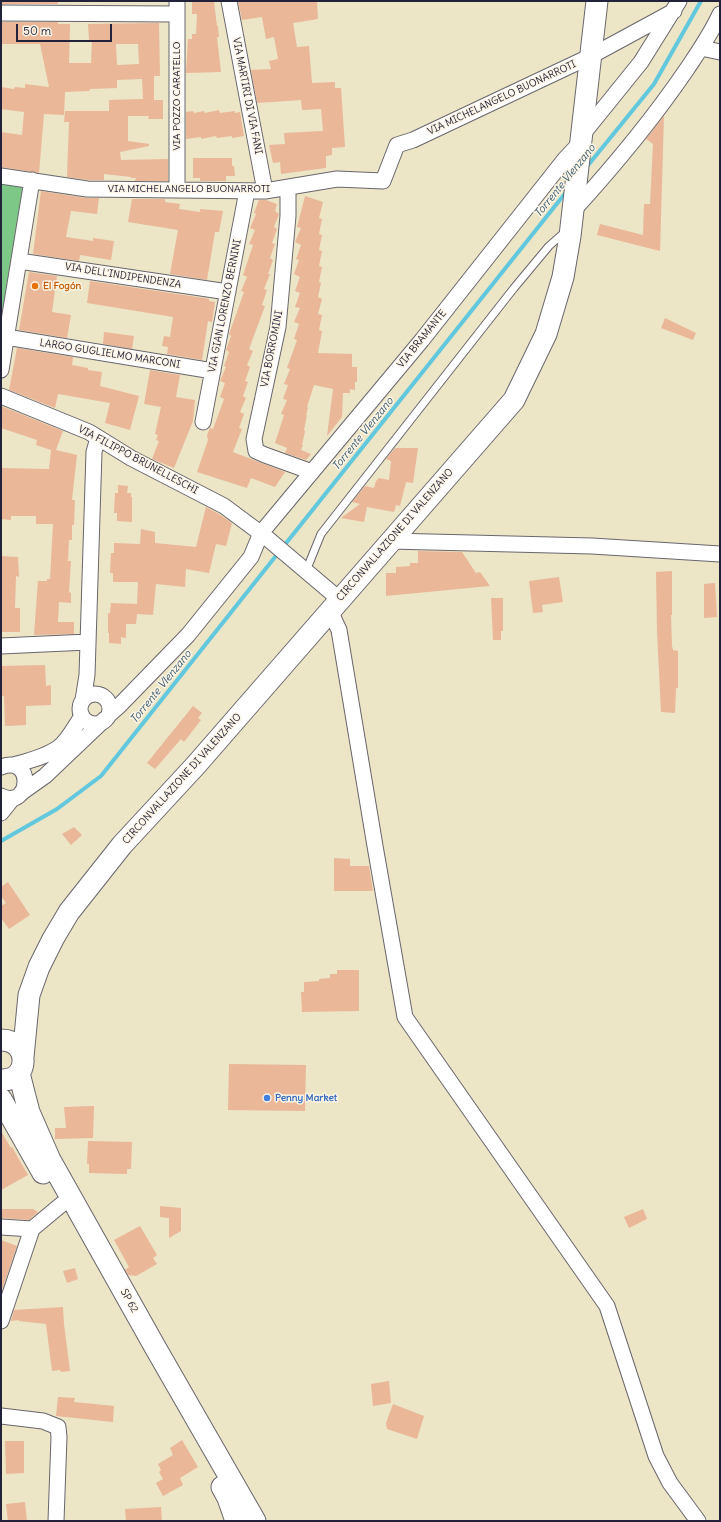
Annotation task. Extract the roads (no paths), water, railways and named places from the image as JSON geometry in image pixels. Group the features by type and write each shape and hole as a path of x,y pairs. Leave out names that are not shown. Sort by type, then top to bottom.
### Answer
{"main road":[{"name":"CIRCONVALLAZIONE DI VALENZANO","path":"29,996 39,967 69,912 122,845 196,765 514,400 546,334 563,277 581,142 597,1"},
{"path":"1,1040 29,996"},
{"path":"14,1070 29,996"},
{"path":"1,1040 13,1042 21,1051 14,1070"},
{"name":"SP 62","path":"14,1070 29,1112 50,1160 155,1348 255,1521"},
{"name":"SP 62","path":"1,1099 228,1498 236,1521"}],"street":[{"name":"VIA MARTIRI DI VIA FANI","path":"229,1 266,191"},
{"path":"591,56 676,6"},
{"name":"VIA BRAMANTE","path":"12,796 45,776 118,707 188,635 251,557 264,536 312,472 422,340 565,159 581,142 641,62 676,6"},
{"path":"1,13 177,8"},
{"name":"VIA POZZO CARATELLO","path":"177,8 177,190"},
{"path":"572,214 660,106 701,48 712,31 720,14"},
{"path":"701,48 720,52"},
{"name":"VIA MICHELANGELO BUONARROTI","path":"32,180 87,189 247,191 266,191 337,179 383,181 396,146 413,140 591,56"},
{"path":"1,176 32,180 1,370"},
{"name":"VIA BORROMINI","path":"288,187 288,216 278,327 254,439 256,451 312,472"},
{"name":"VIA GIAN LORENZO BERNINI","path":"203,422 247,191"},
{"name":"VIA DELL'INDIPENDENZA","path":"19,260 228,292"},
{"name":"LARGO GUGLIELMO MARCONI","path":"6,337 213,371"},
{"name":"VIA FILIPPO BRUNELLESCHI","path":"1,396 68,422 89,432 131,458 224,506 264,536 306,571 334,605"},
{"path":"83,700 93,694 102,696 108,702 110,707 107,717 101,722 88,722 82,716 80,708 83,700 87,675 94,452 98,438"},
{"path":"390,541 592,546 720,554"},
{"path":"334,605 405,1017 607,1306 656,1456 670,1483 698,1521"},
{"path":"1,646 88,642"},
{"path":"4,766 41,757 58,748 69,736 82,716"},
{"path":"1,813 12,796 26,784 25,775 19,768 4,766"},
{"path":"1,1321 32,1229 62,1204"},
{"path":"1,1227 32,1229"},
{"path":"1,1416 43,1421 58,1427 59,1437 56,1521"}],"lane":[{"path":"306,571 321,534 514,288 549,246 572,214"}],"waterway":[{"name":"Torrente Vlenzano","path":"585,169 654,84 701,1"},
{"name":"Torrente Vlenzano","path":"283,547 567,191"},
{"name":"Torrente Vlenzano","path":"1,841 57,809 101,776 279,552"}],"place":[{"name":"El Fogón","path":"35,286"},
{"name":"Penny Market","path":"267,1098"}]}
